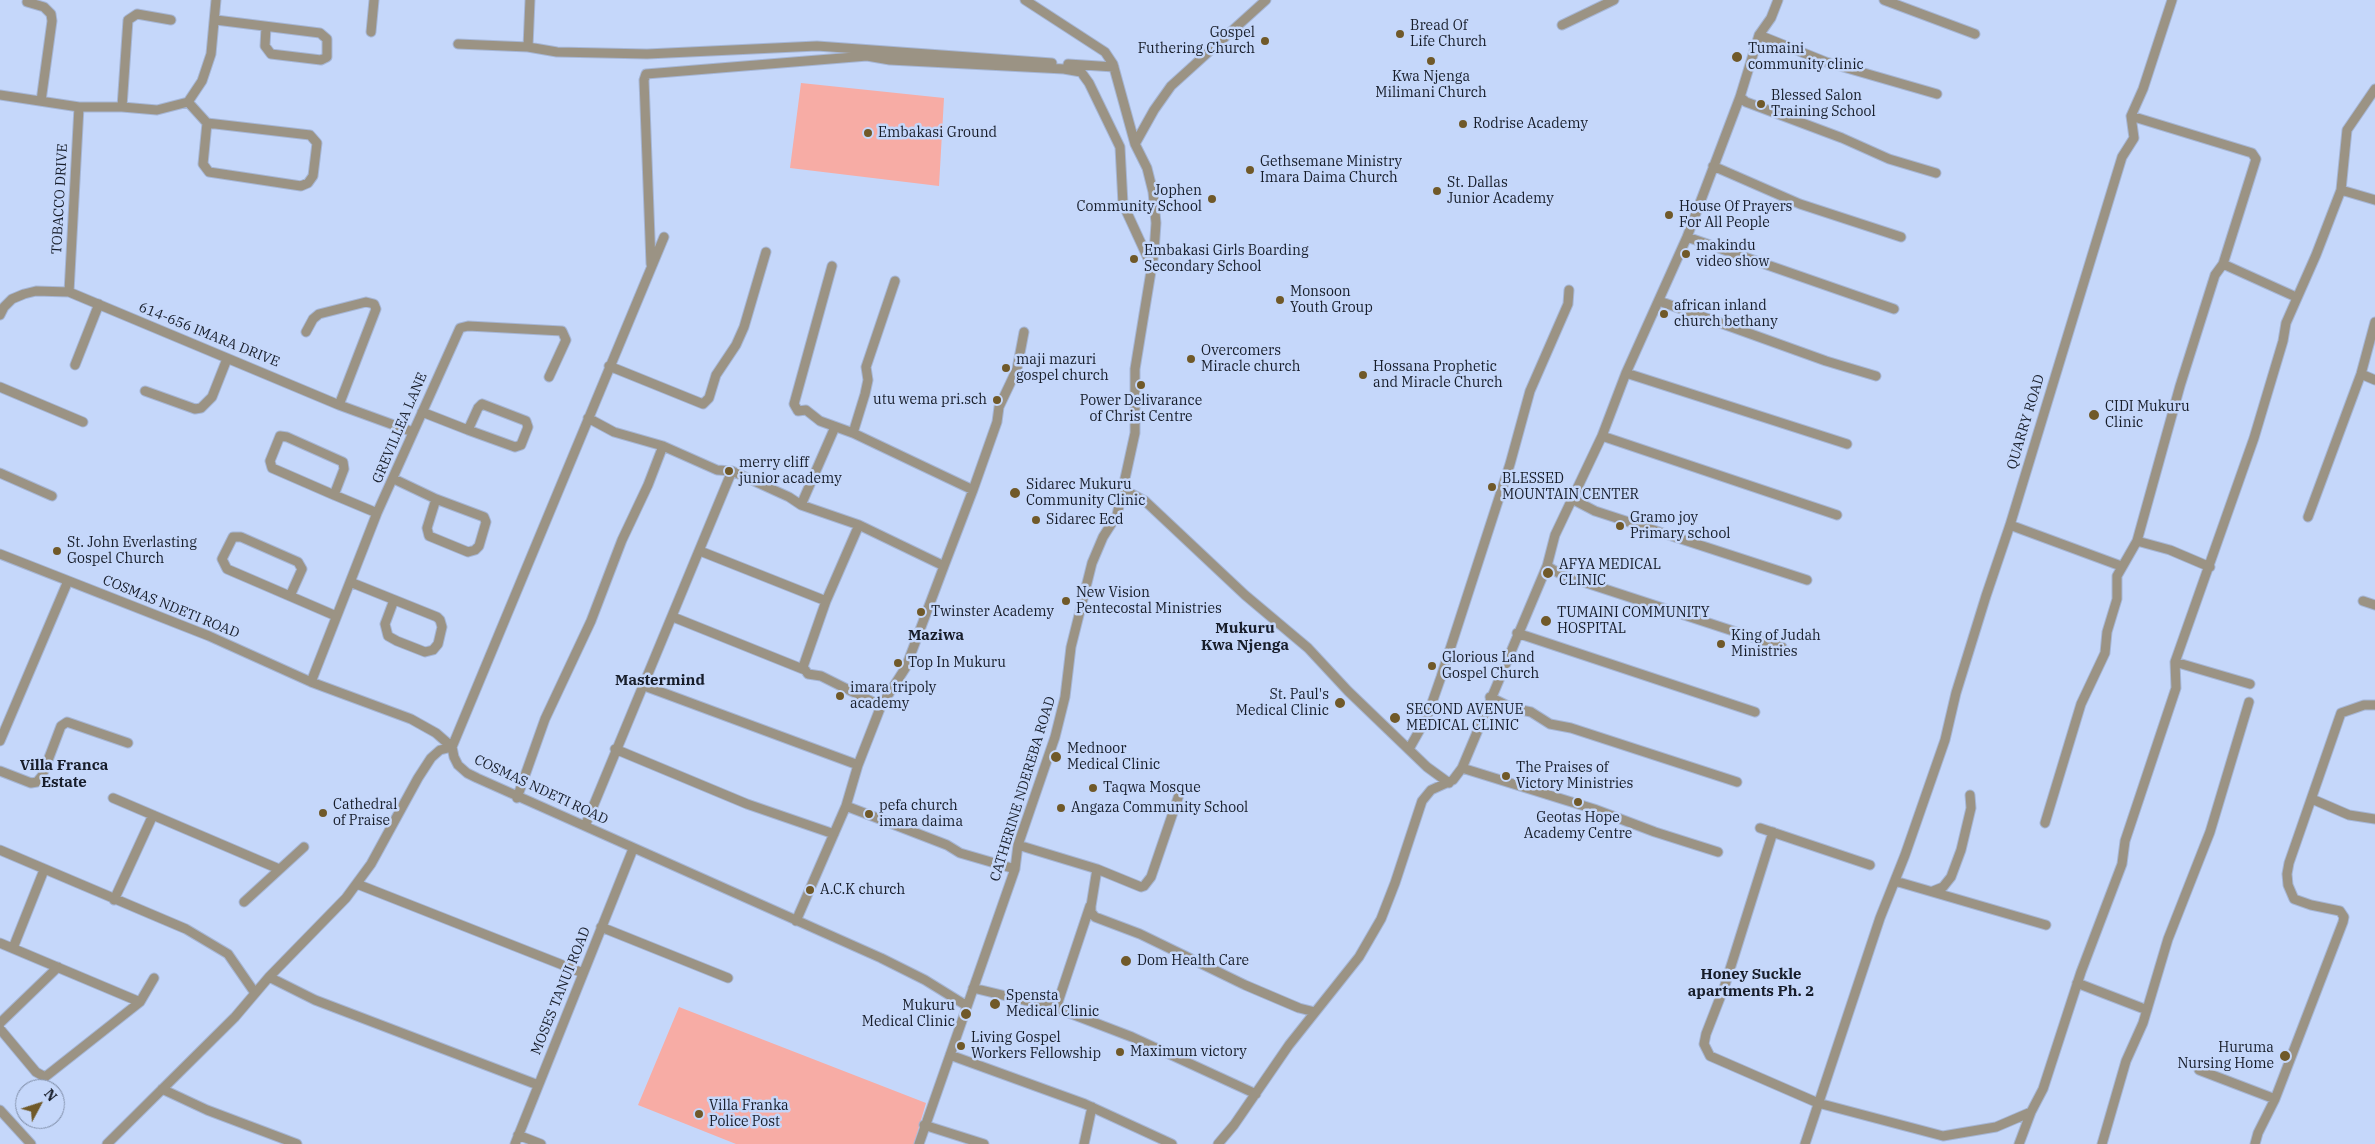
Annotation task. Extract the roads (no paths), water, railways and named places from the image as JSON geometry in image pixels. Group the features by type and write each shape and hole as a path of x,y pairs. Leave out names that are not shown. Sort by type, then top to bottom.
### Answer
{"street":[{"path":"0,95 79,107 122,107 157,110 188,102 202,81 211,54 216,20 216,0"},
{"path":"371,32 374,0"},
{"path":"528,47 530,0"},
{"path":"1025,0 1105,52 1114,67"},
{"path":"1135,144 1154,110 1171,86 1266,0"},
{"path":"1562,25 1614,0"},
{"path":"1218,1144 1256,1094 1289,1045 1360,957 1381,918 1396,884 1422,801 1431,790 1449,783 1462,768 1490,697 1547,566 1555,535 1602,436 1626,373 1687,237 1740,97 1759,35 1771,18 1778,0"},
{"path":"1884,0 1975,34"},
{"name":"QUARRY ROAD","path":"1805,1144 1880,918 1905,855 1945,740 1956,693 2010,525 2122,157 2134,138 2131,116 2143,89 2172,0"},
{"path":"26,2 44,7 51,14 52,21 41,101"},
{"path":"122,107 128,20 137,14 171,20"},
{"path":"216,20 324,35 328,43 327,57 321,60 271,54 265,46 266,27"},
{"path":"1759,35 1826,62 1937,94"},
{"path":"458,44 528,47 557,52 647,54 817,46 1114,67"},
{"path":"651,267 644,80 646,74 867,56 890,60 1064,69 1081,72 1090,83 1120,147 1123,204 1152,267"},
{"name":"CATHERINE NDEREBA ROAD","path":"919,1144 1015,869 1018,845 1055,737 1065,698 1071,647 1092,563 1103,536 1117,515 1135,433 1135,369 1152,267 1156,223 1153,192 1147,168 1135,144 1114,67"},
{"path":"2019,1144 2031,1112 2043,1089 2077,983 2122,864 2125,842 2176,688 2175,662 2254,438 2283,341 2286,323 2316,255 2341,190 2347,130 2375,89"},
{"path":"1740,97 1746,102 1842,138 1888,159 1936,173"},
{"path":"188,102 207,123 306,134 314,137 317,143 313,176 308,183 301,186 209,172 203,164 207,123"},
{"name":"TOBACCO DRIVE","path":"69,292 79,107"},
{"path":"2045,823 2081,704 2105,653 2106,632 2117,598 2117,576 2137,540 2180,386 2214,275 2223,264 2256,159 2254,155 2131,116"},
{"path":"1713,166 1800,204 1901,237"},
{"path":"2341,190 2375,200"},
{"path":"1687,237 1894,309"},
{"path":"107,1144 235,1018 269,977 357,884 371,864 431,758 440,750 452,747 609,366 664,238"},
{"path":"609,366 704,404 709,398 716,375 736,345 744,326 766,252"},
{"path":"2223,264 2296,297"},
{"path":"832,266 794,404 798,411 806,410 820,421 853,433 973,490"},
{"path":"853,433 868,380 866,367 895,281"},
{"name":"614-656 IMARA DRIVE","path":"1,310 12,299 36,290 69,292 340,405 414,432"},
{"path":"1409,749 1427,717 1510,464 1530,392 1568,304 1568,290"},
{"path":"1658,301 1826,361 1876,376"},
{"path":"308,328 319,314 366,302 373,302 375,306 340,405"},
{"path":"74,365 99,304"},
{"path":"2308,517 2361,374 2375,322"},
{"name":"GREVILLEA LANE","path":"311,682 378,513 457,332 464,326 562,331 566,340 549,377"},
{"path":"796,921 846,806 858,765 882,706 906,667 973,490 997,422 999,407 1017,369 1024,332"},
{"path":"145,391 195,409 201,408 212,397 227,359"},
{"path":"1626,373 1847,444"},
{"path":"2361,374 2375,380"},
{"path":"0,387 83,422"},
{"path":"422,412 468,430 515,447 522,442 527,423 524,420 482,404 479,406 468,430"},
{"path":"588,418 614,432 663,446 717,470 732,471 789,497 801,505 859,525 944,566"},
{"path":"801,505 835,427"},
{"path":"334,495 344,469 343,462 287,438 280,436 277,438 270,461 272,468 334,495 378,513"},
{"path":"1602,436 1837,515"},
{"path":"516,798 545,719 591,621 622,540 648,485 663,446"},
{"path":"585,826 732,471"},
{"path":"0,473 52,496"},
{"path":"394,479 436,499 484,517 486,522 479,546 475,550 468,552 429,536 427,528 436,499"},
{"path":"1122,490 1145,501 1245,595 1308,648 1348,691 1426,767 1449,783"},
{"path":"1572,500 1595,511 1807,580"},
{"path":"805,670 803,667 804,658 826,600 859,525"},
{"path":"2010,525 2121,566"},
{"path":"290,596 302,569 298,562 241,537 233,538 222,558 227,569 336,616"},
{"path":"2137,540 2170,550 2210,567"},
{"path":"700,551 826,600"},
{"name":"COSMAS NDETI ROAD","path":"0,554 209,636 311,682 411,719 436,734 452,747 458,765 467,773 516,798 585,826 881,958 925,980 967,1006"},
{"path":"1547,566 1562,575 1782,647"},
{"path":"0,741 4,719 68,581"},
{"path":"350,582 394,600 440,620 442,627 438,644 433,650 425,652 388,636 385,624 394,600"},
{"path":"2363,601 2375,605"},
{"path":"673,616 805,670 808,674 821,676 882,706"},
{"path":"1517,633 1755,712"},
{"path":"2175,662 2250,684"},
{"path":"642,685 858,765"},
{"path":"1490,697 1512,708 1531,712 1550,724 1579,730 1737,782"},
{"path":"2102,1144 2126,1060 2147,1010 2168,939 2210,832 2249,702"},
{"path":"2256,1144 2258,1133 2275,1099 2344,916 2340,911 2311,905 2294,899 2288,885 2287,874 2341,713 2364,704 2375,706"},
{"path":"0,772 30,783 37,782 42,776 62,724 67,722 128,743"},
{"path":"615,750 747,804 834,834"},
{"path":"1462,768 1594,809 1655,832 1718,852"},
{"path":"1018,845 1097,869 1140,888 1151,877 1181,788"},
{"path":"1933,892 1944,887 1954,868 1971,808 1970,795"},
{"path":"113,798 279,869"},
{"path":"2312,799 2349,815 2375,819"},
{"path":"846,806 947,845 960,853 1015,869"},
{"path":"114,900 153,815"},
{"path":"1760,828 1870,865"},
{"path":"1773,832 1750,910 1725,985 1706,1034 1704,1044 1710,1056 1818,1103 1943,1136 1996,1127 2031,1112"},
{"path":"244,902 304,847"},
{"name":"MOSES TANUI ROAD","path":"515,1144 633,849"},
{"path":"0,850 186,929 228,954 255,993"},
{"path":"1056,1008 1090,906 1097,869"},
{"path":"14,948 44,870"},
{"path":"1895,881 2046,925"},
{"path":"357,884 583,973"},
{"path":"1090,906 1095,917 1140,934 1245,985 1299,1008 1315,1012"},
{"path":"601,927 728,978"},
{"path":"0,943 140,1002"},
{"path":"0,1023 58,967"},
{"path":"269,977 315,1000 538,1085"},
{"path":"0,1029 36,1072 45,1077 140,1002 154,978"},
{"path":"2077,983 2147,1010"},
{"path":"973,988 1056,1008 1132,1037 1256,1094"},
{"path":"950,1055 1092,1107 1172,1144"},
{"path":"2199,1070 2275,1099"},
{"path":"162,1089 207,1110 297,1144"},
{"path":"1084,1144 1092,1107"},
{"path":"0,1110 31,1144"},
{"path":"924,1126 984,1144"},
{"path":"518,1135 541,1144"}],"place":[{"name":"Bread Of Life Church","path":"1400,34"},
{"name":"Gospel Futhering Church","path":"1265,41"},
{"name":"Tumaini community clinic","path":"1737,57"},
{"name":"Kwa Njenga Milimani Church","path":"1431,61"},
{"name":"Blessed Salon Training School","path":"1761,104"},
{"name":"Rodrise Academy","path":"1463,124"},
{"name":"Embakasi Ground","path":"868,133"},
{"name":"Gethsemane Ministry Imara Daima Church","path":"1250,170"},
{"name":"St. Dallas Junior Academy","path":"1437,191"},
{"name":"Jophen Community School","path":"1212,199"},
{"name":"House Of Prayers For All People","path":"1669,215"},
{"name":"makindu video show","path":"1686,254"},
{"name":"Embakasi Girls Boarding Secondary School","path":"1134,259"},
{"name":"Monsoon Youth Group","path":"1280,300"},
{"name":"african inland church bethany","path":"1664,314"},
{"name":"Overcomers Miracle church","path":"1191,359"},
{"name":"maji mazuri gospel church","path":"1006,368"},
{"name":"Hossana Prophetic and Miracle Church","path":"1363,375"},
{"name":"Power Delivarance of Christ Centre","path":"1141,385"},
{"name":"utu wema pri.sch","path":"997,400"},
{"name":"CIDI Mukuru Clinic","path":"2094,415"},
{"name":"merry cliff junior academy","path":"729,471"},
{"name":"BLESSED MOUNTAIN CENTER","path":"1492,487"},
{"name":"Sidarec Mukuru Community Clinic","path":"1015,493"},
{"name":"Sidarec Ecd","path":"1036,520"},
{"name":"Gramo joy Primary school","path":"1620,526"},
{"name":"St. John Everlasting Gospel Church","path":"57,551"},
{"name":"AFYA MEDICAL CLINIC","path":"1548,573"},
{"name":"New Vision Pentecostal Ministries","path":"1066,601"},
{"name":"Twinster Academy","path":"921,612"},
{"name":"TUMAINI COMMUNITY HOSPITAL","path":"1546,621"},
{"name":"King of Judah Ministries","path":"1721,644"},
{"name":"Top In Mukuru","path":"898,663"},
{"name":"Glorious Land Gospel Church","path":"1432,666"},
{"name":"imara tripoly academy","path":"840,696"},
{"name":"St. Paul's Medical Clinic","path":"1340,703"},
{"name":"SECOND AVENUE MEDICAL CLINIC","path":"1395,718"},
{"name":"Mednoor Medical Clinic","path":"1056,757"},
{"name":"The Praises of Victory Ministries","path":"1506,776"},
{"name":"Taqwa Mosque","path":"1093,788"},
{"name":"Geotas Hope Academy Centre","path":"1578,802"},
{"name":"Angaza Community School","path":"1061,808"},
{"name":"Cathedral of Praise","path":"323,813"},
{"name":"pefa church imara daima","path":"869,814"},
{"name":"A.C.K church","path":"810,890"},
{"name":"Dom Health Care","path":"1126,961"},
{"name":"Spensta Medical Clinic","path":"995,1004"},
{"name":"Mukuru Medical Clinic","path":"966,1014"},
{"name":"Living Gospel Workers Fellowship","path":"961,1046"},
{"name":"Maximum victory","path":"1120,1052"},
{"name":"Huruma Nursing Home","path":"2285,1056"},
{"name":"Villa Franka Police Post","path":"699,1114"}],"district":[{"name":"Maziwa","path":"936,636"},
{"name":"Mukuru Kwa Njenga","path":"1245,638"},
{"name":"Mastermind","path":"660,681"},
{"name":"Villa Franca Estate","path":"64,774"},
{"name":"Honey Suckle apartments Ph. 2","path":"1751,984"}]}
